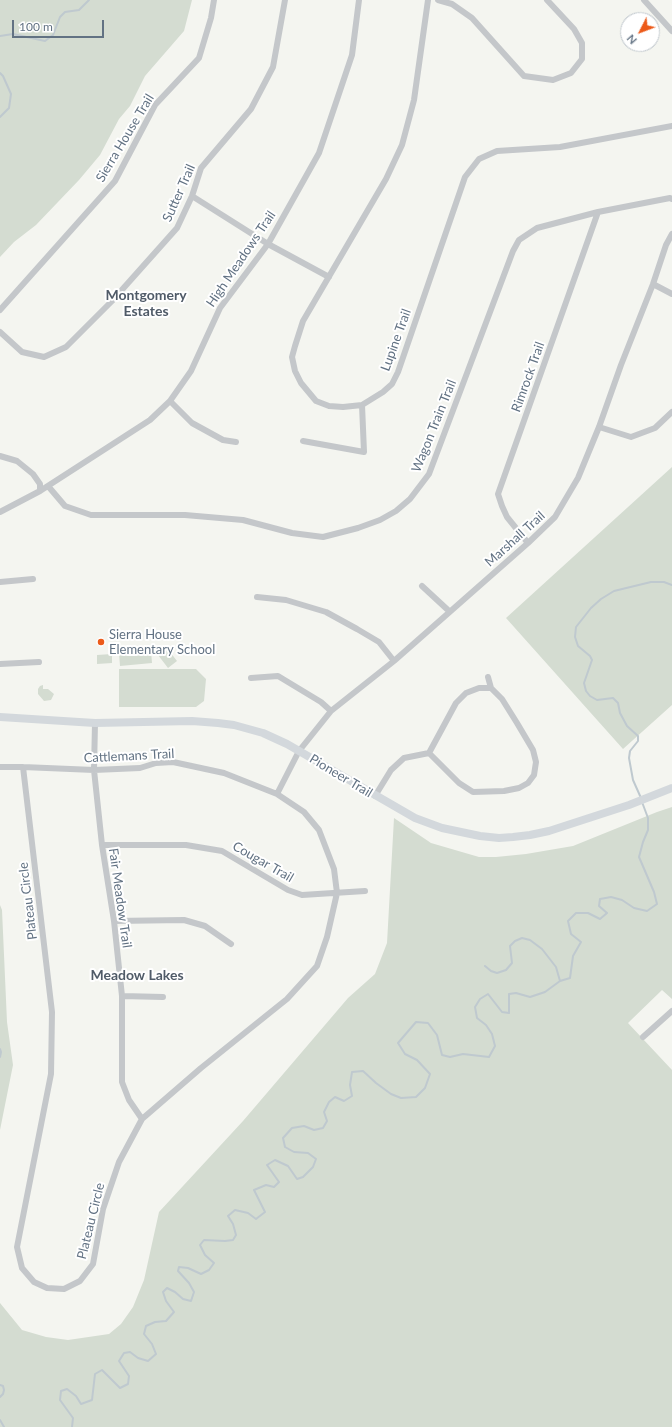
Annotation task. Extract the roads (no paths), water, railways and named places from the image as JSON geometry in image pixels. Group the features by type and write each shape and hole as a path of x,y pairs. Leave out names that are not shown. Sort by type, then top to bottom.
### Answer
{"main road":[{"name":"Pioneer Trail","path":"0,717 95,723 192,721 218,723 263,733 299,751 401,811 428,824 460,833 499,838 530,835 549,831 629,805 672,788"}],"street":[{"name":"Sierra House Trail","path":"0,310 115,181 155,105 199,58 211,18 214,0"},
{"name":"Sutter Trail","path":"0,332 22,352 37,356 44,357 66,348 112,301 177,228 192,196 201,168 250,109 273,67 285,0"},
{"name":"High Meadows Trail","path":"0,512 40,491 150,420 170,401 191,371 220,308 268,244 319,153 352,56 359,0"},
{"name":"Lupine Trail","path":"428,0 414,100 402,145 386,179 303,321 292,357 301,383 316,401 329,406 343,407 362,405 383,392 392,384 398,372 465,177 479,159 497,151 560,147 672,126"},
{"path":"438,0 452,4 472,18 524,76 553,80 571,73 582,59 582,43 574,29 547,0"},
{"path":"644,0 672,31"},
{"path":"192,196 268,244 329,277"},
{"name":"Wagon Train Trail","path":"48,486 65,506 91,515 185,515 242,520 292,533 323,537 358,528 380,520 396,511 410,499 430,474 513,251 519,240 537,228 598,212 670,198 672,199"},
{"name":"Rimrock Trail","path":"528,543 507,517 498,494 598,212"},
{"name":"Marshall Trail","path":"277,794 299,751 331,711 394,661 528,543 555,517 578,478 599,427 621,365 653,284 666,245 672,234"},
{"path":"653,284 672,294"},
{"path":"170,401 192,423 223,440 236,442"},
{"path":"303,441 364,452 362,405"},
{"path":"599,427 630,437 655,428 672,412"},
{"path":"0,456 17,461 33,474 40,484 40,491"},
{"path":"0,582 33,579"},
{"path":"422,586 449,611"},
{"path":"257,596 286,600 326,612 379,642 394,661"},
{"path":"0,664 39,662"},
{"path":"252,678 278,676 321,702 331,711"},
{"path":"429,754 459,784 473,792 504,791 519,788 528,783 534,775 536,762 533,750 502,699 490,688 488,677"},
{"path":"429,754 456,703 466,693 479,688 490,688"},
{"name":"Fair Meadow Trail","path":"95,723 94,770 102,844 114,921 122,996 122,1082 129,1100 142,1119"},
{"path":"375,796 391,770 404,758 429,754"},
{"name":"Cattlemans Trail","path":"0,767 94,770 140,768 156,763 173,762 224,773 277,794 304,812 319,830 334,869 337,893"},
{"name":"Plateau Circle","path":"23,767 52,1012 51,1074 17,1246 22,1268 34,1282 47,1288 64,1289 80,1281 93,1264 103,1209 118,1162 142,1119 201,1068 287,999 317,966 327,937 337,893"},
{"name":"Cougar Trail","path":"102,844 186,845 222,850 288,890 302,895 365,891"},
{"path":"114,921 184,920 204,926 231,944"},
{"path":"122,996 163,997"},
{"path":"643,1037 672,1011"}],"waterway":[{"path":"0,36 13,34 45,41 53,35 60,17 65,12 79,10 89,0"},
{"path":"0,73 3,76 11,94 9,108 0,117"},
{"path":"641,798 633,780 629,758 630,751 638,741 638,736 627,726 620,713 618,703 613,698 597,700 590,696 586,691 584,683 592,660 590,656 578,646 575,637 576,627 591,608 601,599 614,591 651,582 664,582 672,585"},
{"path":"72,1427 73,1418 60,1400 61,1391 67,1389 76,1396 81,1404 92,1400 95,1374 102,1370 120,1388 128,1384 129,1376 119,1361 124,1353 130,1352 138,1358 148,1361 156,1354 152,1344 144,1334 146,1326 155,1322 166,1321 174,1312 166,1301 163,1292 167,1288 175,1292 183,1299 191,1301 194,1292 189,1283 178,1271 179,1267 188,1268 201,1274 209,1270 214,1263 205,1255 200,1245 204,1240 233,1240 236,1235 233,1224 228,1216 235,1210 248,1213 256,1219 265,1212 254,1190 266,1185 274,1187 279,1182 267,1165 275,1160 288,1166 297,1179 303,1177 313,1167 316,1159 308,1153 294,1152 285,1147 283,1138 292,1128 304,1126 314,1130 323,1128 327,1121 324,1112 329,1102 335,1097 344,1101 352,1096 350,1085 352,1072 363,1071 391,1094 401,1098 416,1097 425,1088 430,1074 417,1060 405,1054 398,1043 416,1022 428,1023 437,1035 442,1055 450,1057 463,1054 489,1057 495,1046 492,1034 486,1025 477,1018 475,1007 480,999 488,994 502,1012 509,1013 509,994 516,993 530,997 545,992 560,981 570,978 573,956 581,942 571,934 568,921 576,913 588,913 600,919 607,913 599,906 600,899 611,897 622,900 634,908 647,911 657,904 654,892 639,857 648,830 648,818 642,802"},
{"path":"485,966 491,971 497,973 506,970 512,963 510,946 515,941 522,938 530,940 542,949 556,967 560,981"},
{"path":"0,1049 0,1057"},
{"path":"0,1385 3,1386 4,1390 0,1397"},
{"path":"0,1420 4,1427"}],"place":[{"name":"Sierra House Elementary School","path":"101,642"}],"district":[{"name":"Montgomery Estates","path":"146,304"},
{"name":"Meadow Lakes","path":"137,975"}]}
